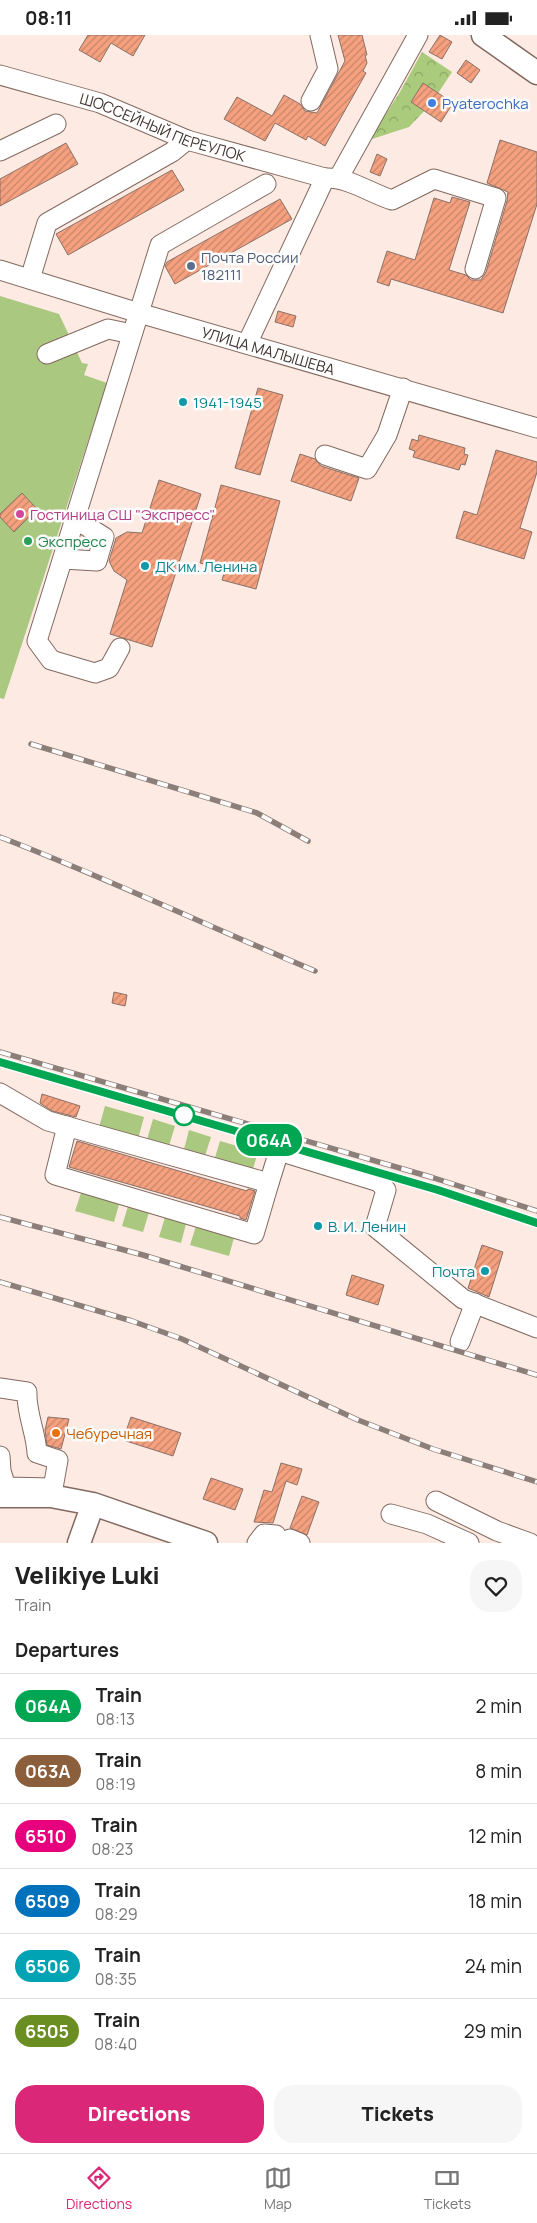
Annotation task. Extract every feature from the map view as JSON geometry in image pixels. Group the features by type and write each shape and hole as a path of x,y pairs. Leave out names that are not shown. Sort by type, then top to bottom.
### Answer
{"main road":[{"path":"483,35 537,73"},
{"path":"0,1496 51,1496 93,1504 184,1540 206,1543"},
{"path":"79,1543 93,1504"}],"street":[{"path":"311,101 328,69 320,35"},
{"path":"247,344 332,177 418,35"},
{"name":"ШОССЕЙНЫЙ ПЕРЕУЛОК","path":"0,75 100,103 187,140 332,177 392,200 434,179 496,198 475,269"},
{"path":"0,151 56,123"},
{"path":"30,279 47,223 172,152 187,140"},
{"path":"120,648 109,668 96,673 51,660 37,641 160,245 266,184"},
{"name":"УЛИЦА МАЛЫШЕВА","path":"0,269 139,313 537,428"},
{"path":"47,354 108,329 132,334"},
{"path":"325,455 367,469 387,435 403,389"},
{"path":"63,559 97,561 104,537 76,519"},
{"path":"0,1093 48,1121 269,1183"},
{"path":"67,1126 55,1175 254,1234 279,1151 378,1182 386,1190 375,1227 469,1301 537,1328"},
{"path":"460,1342 469,1301"},
{"path":"0,1388 27,1392 26,1407 37,1453 58,1460 52,1488 6,1487 0,1471 0,1456"},
{"path":"436,1501 497,1531 530,1543"},
{"path":"392,1514 427,1524 469,1543"},
{"path":"257,1543 264,1534 288,1539"}],"green space":[{"path":"422,52 452,72 431,104 409,127 369,140 400,92"},
{"name":"Экспресс","path":"0,296 59,314 82,363 88,364 84,375 107,383 4,699 0,698"},
{"path":"105,1106 144,1117 138,1139 99,1127"},
{"path":"153,1119 175,1126 168,1149 146,1143"},
{"path":"189,1130 211,1137 204,1159 183,1153"},
{"path":"220,1141 258,1152 252,1172 214,1161"},
{"path":"82,1190 120,1201 114,1222 75,1211"},
{"path":"129,1203 150,1209 143,1232 122,1226"},
{"path":"166,1214 187,1220 181,1243 159,1237"},
{"path":"197,1223 235,1234 229,1256 190,1245"}],"building":[{"path":"88,35 145,35 133,56 111,43 100,62 79,50"},
{"path":"338,35 362,35 367,55 365,55 367,63 363,71 366,73 325,146 308,136 306,140 275,123 265,141 224,119 237,97 272,116 284,95 300,104 305,111 317,113 345,61"},
{"path":"440,35 452,42 442,59 429,52"},
{"path":"466,60 480,70 471,83 457,73"},
{"name":"Pyaterochka","path":"423,83 453,103 441,122 411,102"},
{"path":"500,140 537,152 537,204 503,313 391,279 389,286 377,282 387,251 415,260 434,198 450,203 452,197 470,202 449,270 466,275 471,280 481,280 486,272 507,201 508,192 487,183"},
{"path":"66,143 78,164 0,206 0,179"},
{"path":"377,154 387,159 380,176 370,172"},
{"path":"172,170 184,190 68,255 56,234"},
{"path":"280,199 292,219 175,284 165,266 167,262"},
{"path":"278,311 296,316 293,327 275,322"},
{"path":"258,388 283,395 260,475 235,468"},
{"path":"419,435 465,448 464,454 468,455 465,465 461,464 459,470 413,457 415,451 409,449 412,439 418,441"},
{"path":"496,450 537,462 537,472 520,528 532,532 524,559 456,538 464,511 477,515"},
{"path":"300,454 315,459 321,466 359,478 351,501 291,481"},
{"name":"ДК им. Ленина","path":"159,480 201,494 152,647 110,634 127,580 114,571 109,561 116,538 127,532 142,533"},
{"path":"221,485 280,501 256,589 222,580 225,570 200,563"},
{"path":"22,493 37,509 14,532 0,517 0,514"},
{"path":"114,992 127,995 125,1006 112,1003"},
{"path":"42,1094 80,1106 76,1117 52,1111 40,1103"},
{"path":"77,1141 247,1191 248,1189 255,1191 246,1220 240,1218 240,1216 69,1167"},
{"name":"Почта","path":"482,1245 503,1252 489,1297 468,1288"},
{"path":"352,1275 384,1285 378,1305 346,1295"},
{"path":"48,1417 69,1419 61,1449 47,1445 45,1430"},
{"path":"131,1417 181,1433 173,1456 123,1440"},
{"path":"281,1463 302,1469 297,1485 286,1481 273,1523 254,1522 264,1490 272,1492"},
{"path":"211,1478 243,1489 235,1510 203,1499"},
{"path":"302,1496 319,1502 307,1535 290,1528"}],"railway":[{"path":"31,744 257,813 308,841"},
{"path":"0,837 80,869 315,971"},
{"path":"0,1052 434,1178 537,1211"},
{"path":"0,1062 438,1190 537,1223"},
{"path":"0,1217 143,1255 537,1375"},
{"path":"0,1282 132,1321 182,1339 358,1420 433,1449 537,1482"}],"train":[{"name":"064А","path":"0,1062 438,1190 537,1223"}],"place":[{"name":"Pyaterochka","path":"432,103"},
{"name":"Почта России 182111","path":"191,266"},
{"name":"1941-1945","path":"183,402"},
{"name":"Гостиница СШ \"Экспресс\"","path":"20,514"},
{"name":"Экспресс","path":"28,541"},
{"name":"ДК им. Ленина","path":"145,566"},
{"name":"В. И. Ленин","path":"318,1226"},
{"name":"Почта","path":"485,1271"},
{"name":"Чебуречная","path":"56,1433"}]}
